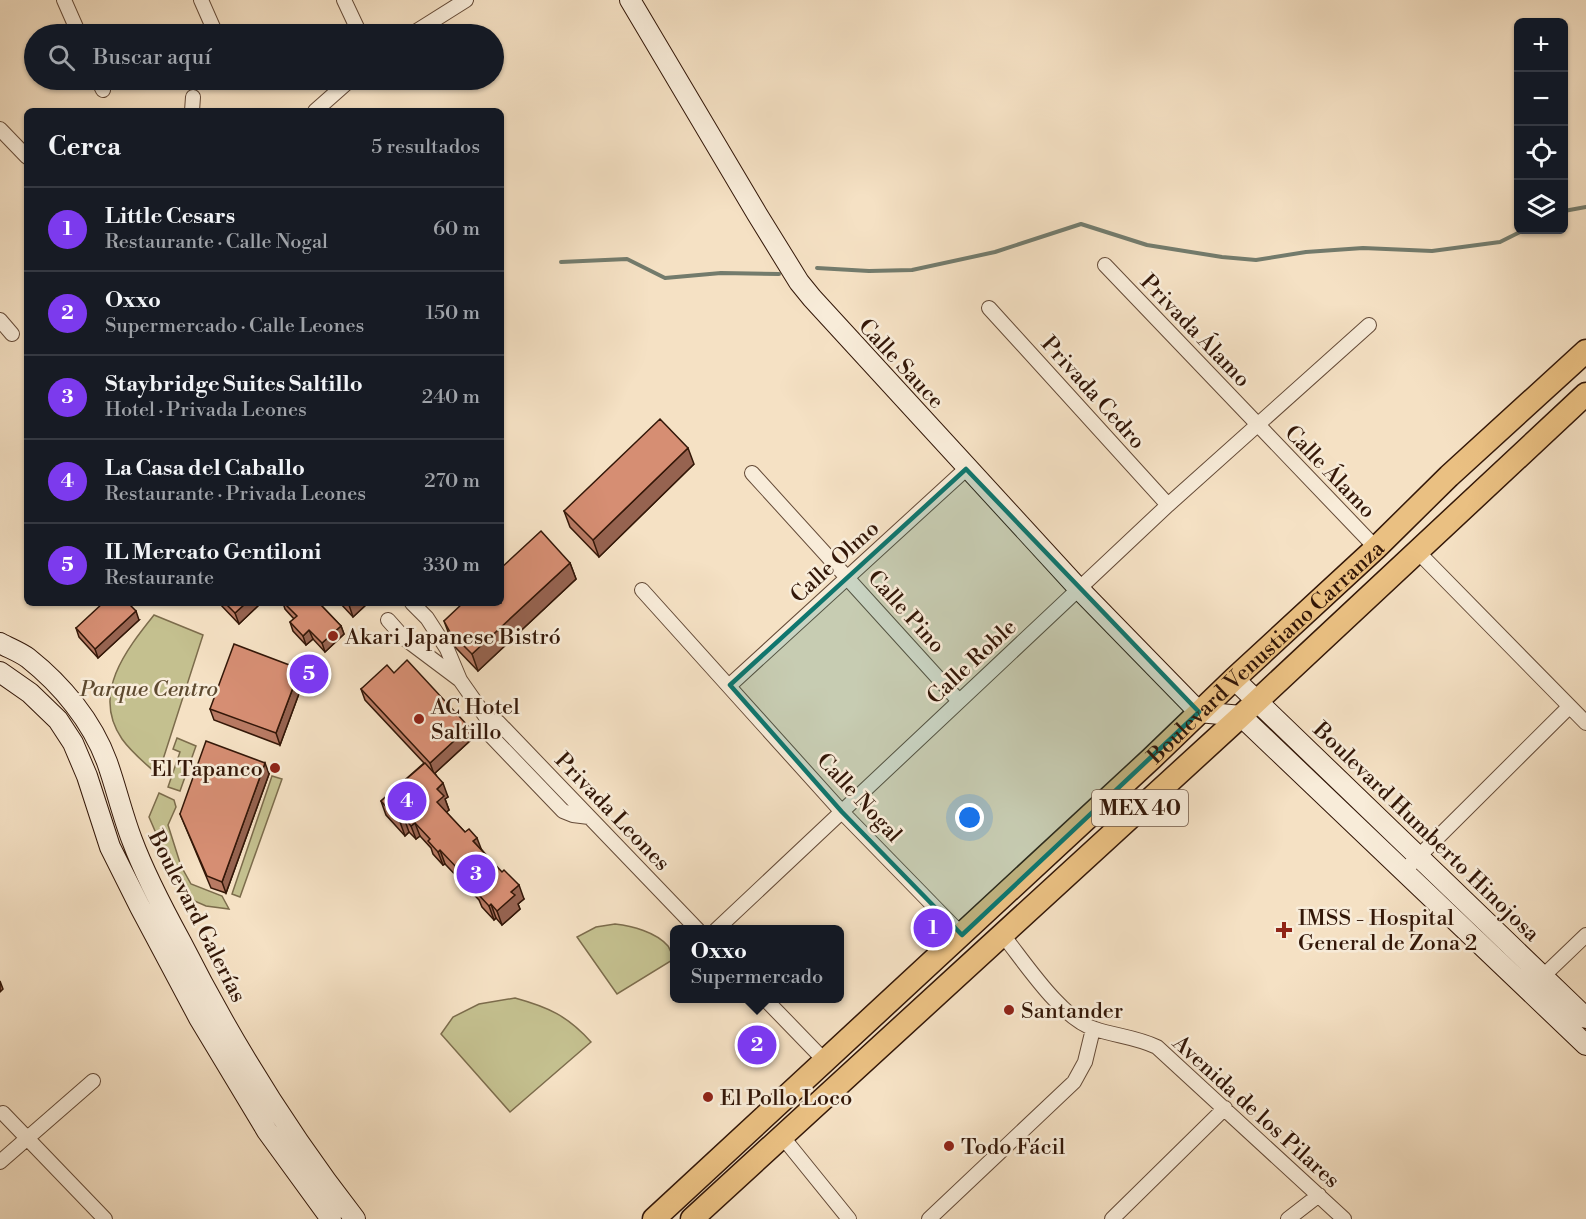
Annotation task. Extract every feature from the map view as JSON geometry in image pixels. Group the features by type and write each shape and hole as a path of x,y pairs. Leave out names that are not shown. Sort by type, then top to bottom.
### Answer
{"main road":[{"name":"Boulevard Venustiano Carranza","path":"654,1219 962,935 1376,548 1449,476 1586,351"},
{"name":"Boulevard Venustiano Carranza","path":"693,1219 1586,393"}],"street":[{"path":"64,0 75,24"},
{"path":"201,0 212,24"},
{"path":"344,0 355,24"},
{"path":"428,24 465,0"},
{"name":"Calle Sauce","path":"630,0 799,282 840,332 966,469 1199,712"},
{"path":"318,108 339,90"},
{"path":"192,108 193,97"},
{"path":"0,129 24,154"},
{"name":"Privada Álamo","path":"1105,265 1256,424"},
{"name":"Privada Cedro","path":"989,308 1168,505"},
{"path":"0,320 12,334"},
{"name":"Calle Roble","path":"721,925 1168,505 1369,325"},
{"name":"Calle Álamo","path":"1256,424 1376,548"},
{"name":"Calle Olmo","path":"730,685 966,469"},
{"name":"Calle Pino","path":"752,472 959,701"},
{"path":"1417,551 1586,723"},
{"name":"Calle Nogal","path":"642,590 842,812 962,935"},
{"path":"415,606 427,618 447,649 460,680"},
{"path":"388,620 404,638 460,680"},
{"name":"Boulevard Galerías","path":"0,643 27,657 79,709 96,736 136,850 187,954 281,1118 355,1219"},
{"name":"Boulevard Galerías","path":"0,672 30,693 58,720 73,743 87,776 110,846 199,1018 267,1131 331,1219"},
{"name":"Boulevard Humberto Hinojosa","path":"1234,679 1248,708 1306,778 1586,1045"},
{"name":"Privada Leones","path":"460,680 493,721 693,925"},
{"path":"1403,872 1569,707"},
{"path":"1199,712 1248,708"},
{"name":"Boulevard Humberto Hinojosa","path":"1248,708 1321,763 1586,1018"},
{"path":"87,776 97,777 105,770 107,762"},
{"path":"1306,778 1321,763"},
{"name":"Avenida de los Pilares","path":"1002,934 1075,1019 1093,1029 1137,1039 1157,1047 1344,1219"},
{"path":"1528,990 1586,936"},
{"path":"768,1003 825,1061"},
{"path":"928,1219 1074,1082 1085,1062 1093,1029"},
{"path":"0,1162 93,1081"},
{"path":"1112,1219 1225,1108"},
{"path":"3,1113 105,1219"},
{"path":"782,1135 849,1219"},
{"path":"1288,1219 1318,1195"}],"highlighted area":[{"path":"966,469 1199,712 962,935 842,812 730,685"}],"green space":[{"name":"Parque Centro","path":"154,615 203,635 158,775 122,739 113,722 110,706 111,689 123,658"},
{"name":"Parque Centro","path":"177,738 196,746 180,791 168,787 180,752 173,749"},
{"path":"272,776 282,779 240,897 232,894"},
{"path":"159,793 174,800 176,807 168,825 181,866 191,884 222,896 229,909 206,906 183,896 149,817"},
{"path":"615,924 650,933 668,946 670,961 617,994 577,937 596,927"},
{"path":"515,998 538,1005 566,1019 591,1042 510,1112 441,1034 453,1017 479,1004"}],"building":[{"path":"660,419 688,448 593,540 564,511"},
{"path":"541,531 570,563 472,654 450,632 444,621 460,606 504,606 504,565"},
{"path":"100,606 131,606 136,611 95,649 76,628"},
{"path":"228,606 243,606 235,613"},
{"path":"287,606 322,606 341,626 322,643 309,630 303,636 290,622 297,616"},
{"path":"234,644 300,669 276,733 210,709"},
{"name":"AC Hotel Saltillo","path":"407,660 469,727 430,763 361,689 387,665 394,673"},
{"path":"206,741 265,763 222,882 207,876 180,814"},
{"path":"425,763 443,783 437,789 444,796 437,802 465,832 469,829 477,838 473,841 502,872 504,870 519,885 511,892 515,895 497,911 491,904 489,906 477,893 479,891 440,850 438,852 428,841 430,839 415,823 411,826 404,818 400,822 381,801"}],"waterway":[{"path":"1568,210 1586,207"},
{"path":"817,268 869,271 912,270 995,252 1081,224 1147,245 1256,260 1306,252 1363,248 1432,251 1500,242 1516,234"},
{"path":"561,262 627,259 665,278 721,273 779,274"}],"place":[{"name":"Akari Japanese Bistró","path":"333,636"},
{"name":"IL Mercato Gentiloni","path":"309,674"},
{"name":"AC Hotel Saltillo","path":"419,719"},
{"name":"El Tapanco","path":"275,768"},
{"name":"La Casa del Caballo","path":"407,801"},
{"name":"Staybridge Suites Saltillo","path":"476,874"},
{"name":"Little Cesars","path":"933,928"},
{"name":"IMSS - Hospital General de Zona 2","path":"1284,930"},
{"name":"Santander","path":"1009,1010"},
{"name":"Oxxo","path":"757,1045"},
{"name":"El Pollo Loco","path":"708,1097"},
{"name":"Todo Fácil","path":"949,1146"}]}
